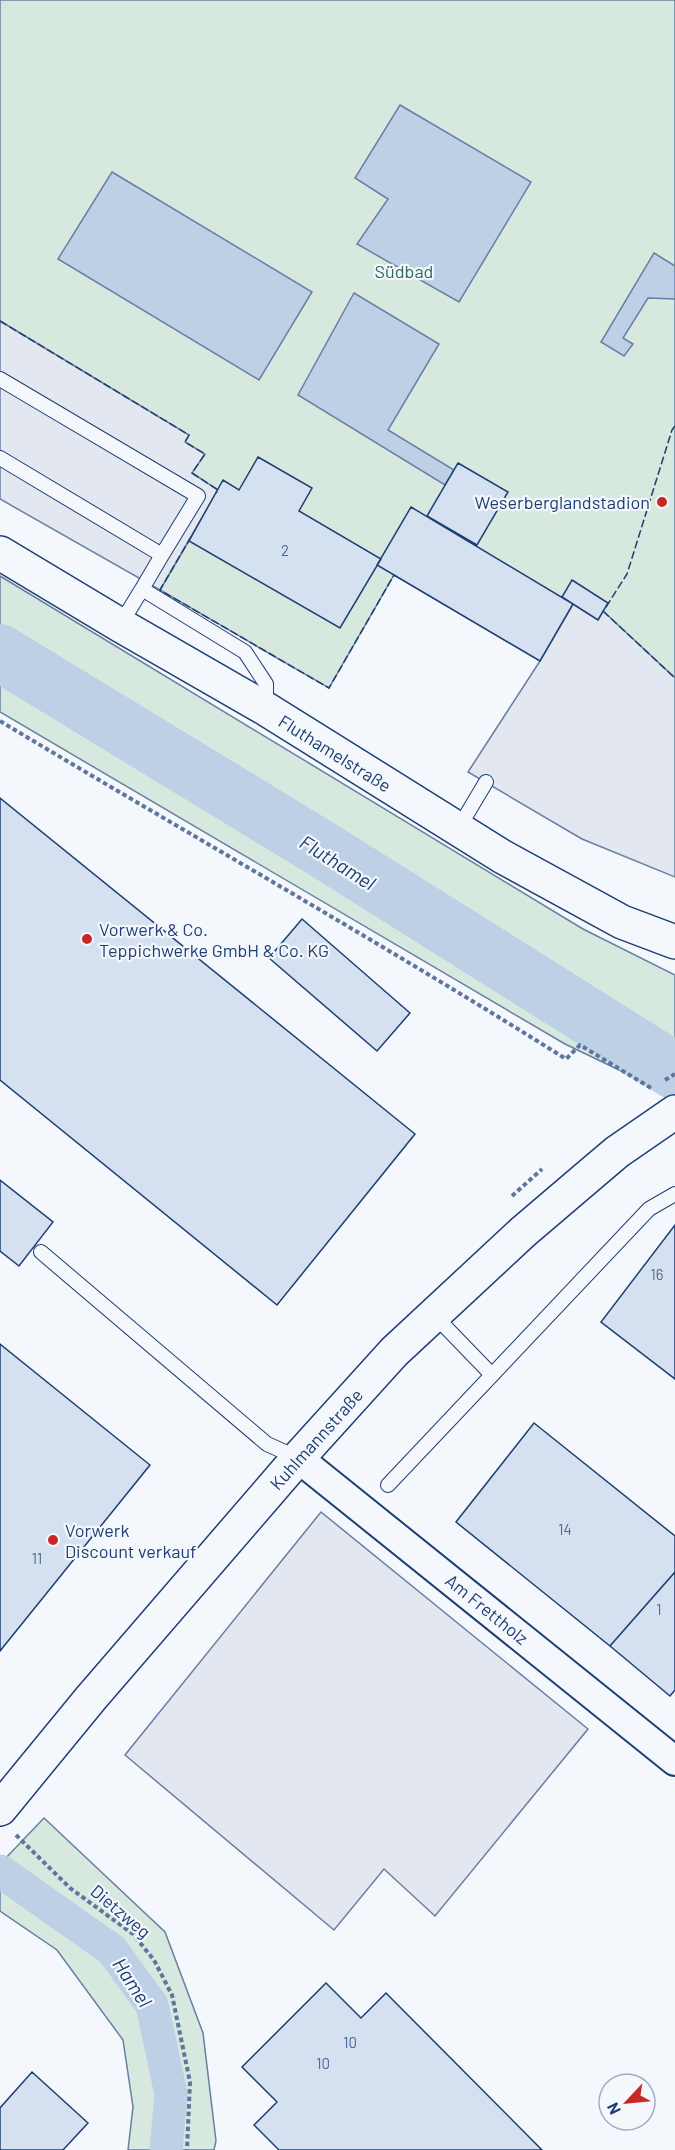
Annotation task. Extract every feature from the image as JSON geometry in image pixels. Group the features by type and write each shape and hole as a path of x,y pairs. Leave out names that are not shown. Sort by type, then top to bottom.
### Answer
{"main road":[{"name":"Fluthamelstraße","path":"0,553 120,626 266,710 503,857 622,922 675,942"},
{"name":"Kuhlmannstraße","path":"4,1821 91,1698 298,1458 394,1352 523,1232 617,1152 675,1112"}],"street":[{"name":"Am Frettholz","path":"298,1458 671,1751"}],"lane":[{"path":"0,379 198,496 120,626"},
{"path":"0,458 162,555"},
{"path":"142,589 245,652 266,684 266,710"},
{"path":"458,829 486,782"},
{"path":"388,1485 649,1209 675,1194"},
{"path":"41,1252 267,1444 298,1458"},
{"path":"434,1315 492,1375"}],"path":[{"path":"0,721 460,993 566,1059 580,1045 651,1088"},
{"name":"Dietzweg","path":"4,1821 70,1888 133,1934 154,1960 172,1995 190,2082 187,2150"}],"green space":[{"name":"Südbad","path":"0,0 675,0 675,678 603,612 598,620 573,605 540,661 394,575 329,688 160,590 218,491 192,473 185,442 188,435 0,321"},
{"path":"0,576 583,929 675,975 675,1074 651,1088 640,1080 565,1044 0,712"},
{"path":"44,1818 165,1932 203,2033 216,2141 214,2150 128,2150 133,2107 123,2040 57,1950 0,1911 0,1864"}],"shaded area":[{"path":"0,321 189,435 185,442 205,454 192,473 218,490 160,590 0,499"},
{"path":"573,604 598,620 603,611 675,678 675,877 582,839 468,772 540,661"},
{"path":"321,1512 588,1729 435,1916 384,1869 334,1930 125,1755"}],"water":[{"path":"400,105 531,182 459,302 357,244 388,199 355,178"},
{"path":"112,172 312,292 259,380 58,259"},
{"path":"654,253 675,266 675,299 648,298 623,338 633,344 624,356 601,342"},
{"path":"354,293 439,344 388,430 454,470 445,485 298,395"}],"building":[{"path":"258,457 312,488 299,511 381,559 340,628 189,541 223,480 239,490"},
{"path":"458,463 508,492 477,545 427,516"},
{"path":"411,507 573,604 540,661 377,565"},
{"path":"572,580 608,603 598,620 562,597"},
{"name":"Vorwerk & Co. Teppichwerke GmbH & Co. KG","path":"0,798 415,1134 277,1305 0,1080"},
{"path":"302,919 410,1013 377,1051 269,958"},
{"path":"0,1180 53,1222 19,1266 0,1251"},
{"path":"675,1225 675,1379 601,1322"},
{"path":"0,1344 150,1465 0,1651"},
{"path":"534,1423 675,1536 675,1572 610,1646 456,1522"},
{"path":"675,1572 675,1690 670,1696 610,1646"},
{"path":"326,1983 361,2018 386,1993 542,2150 279,2150 254,2125 277,2102 242,2067"},
{"path":"32,2072 88,2123 63,2150 0,2150 0,2108"}],"waterway":[{"name":"Fluthamel","path":"0,653 325,851 675,1071"},
{"name":"Hamel","path":"0,1871 112,1950 152,2005 171,2094 166,2150"}],"fence":[{"path":"0,321 189,435 185,442 205,454 192,473 218,490 216,493"},
{"path":"606,607 627,574 675,426"},
{"path":"191,537 160,590 329,688 394,575 397,577"},
{"path":"603,611 675,678"}],"place":[{"name":"Weserberglandstadion","path":"662,502"},
{"name":"Vorwerk & Co. Teppichwerke GmbH & Co. KG","path":"87,939"},
{"name":"Vorwerk Discount verkauf","path":"53,1540"}]}
